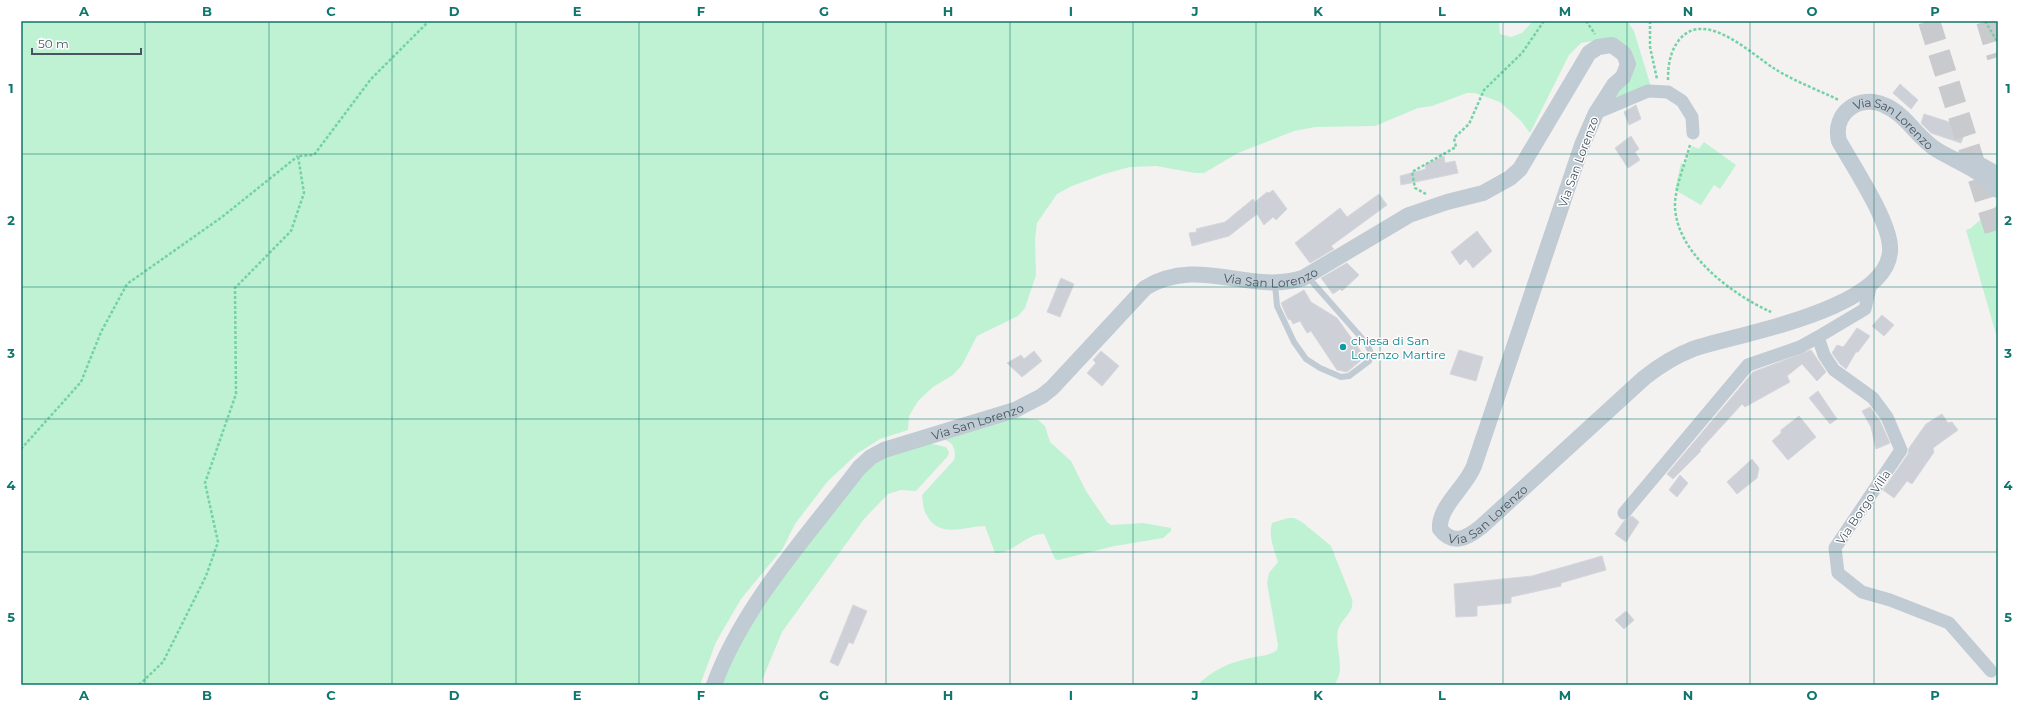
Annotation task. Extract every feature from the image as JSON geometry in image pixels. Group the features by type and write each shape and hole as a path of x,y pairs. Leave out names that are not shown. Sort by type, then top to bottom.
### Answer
{"street":[{"name":"Via San Lorenzo","path":"714,685 721,666 755,603 860,468 871,457 884,450 1015,410 1042,396 1052,388 1145,288 1159,280 1187,274 1275,282 1296,280 1307,276 1409,215 1447,202 1492,190 1520,170 1589,53 1598,46 1612,45 1624,54 1627,59 1627,69 1596,113 1582,145 1474,466 1465,484 1442,514 1440,529 1445,535 1454,539 1462,539 1470,536 1481,527 1644,378 1662,364 1693,349 1821,312 1871,283 1884,270 1888,260 1890,247 1882,220 1837,132 1841,116 1852,106 1867,102 1883,104 1897,111 1936,150 1977,170 1998,190"},
{"path":"1596,113 1648,91 1662,92 1682,101 1692,117 1693,133"},
{"path":"1966,164 1978,162 1998,173"},
{"path":"1624,512 1748,365 1800,347 1865,309 1871,283"},
{"name":"Via Borgo Villa","path":"1818,337 1824,355 1834,370 1873,398 1887,417 1901,450 1835,548 1838,573 1862,592 1890,600 1949,624 1991,671"}],"lane":[{"path":"1275,282 1277,306 1294,342 1306,359 1320,368 1341,377 1349,376 1369,361 1371,353 1367,344 1307,276"}],"path":[{"path":"21,449 81,382 101,332 127,284 222,217 298,156 314,155 371,79 429,21"},
{"path":"1447,202 1429,196 1415,188 1412,172 1456,147 1454,138 1469,124 1484,90 1522,53 1544,21"},
{"path":"1650,21 1648,24 1650,47 1662,92"},
{"path":"1985,21 1998,44"},
{"path":"1662,92 1674,47 1684,34 1706,28 1724,35 1776,70 1852,106"},
{"path":"1693,133 1680,175 1675,202 1677,224 1684,240 1696,256 1713,274 1751,302 1772,312"},
{"path":"139,685 163,662 206,576 218,542 206,483 236,394 236,288 291,231 304,193 298,156"}],"green space":[{"path":"21,21 1499,21 1500,34 1511,37 1522,33 1533,21 1627,21 1634,31 1651,87 1601,113 1627,69 1604,39 1581,43 1569,55 1530,133 1521,121 1500,102 1475,93 1467,93 1432,106 1418,108 1375,126 1315,127 1294,131 1238,153 1204,173 1195,173 1156,166 1130,167 1104,174 1072,186 1057,194 1037,223 1035,239 1036,275 1025,308 1018,316 977,336 962,365 953,375 933,387 918,401 909,416 908,430 880,439 858,453 827,482 795,524 783,548 741,599 716,642 700,685 21,685"},
{"path":"1704,142 1736,165 1720,189 1714,185 1701,205 1675,190 1681,163 1685,165 1692,146 1699,149"},
{"path":"1997,205 1998,341 1966,230 1971,228"},
{"path":"1016,417 1038,420 1045,426 1050,442 1071,461 1086,491 1107,522 1111,525 1143,523 1171,528 1171,531 1163,538 1115,546 1058,560 1055,559 1044,534 1031,537 1008,550 995,553 985,526 952,530 938,527 931,522 925,512 922,495 954,460 955,456 951,443 941,439"},
{"path":"924,442 946,447 949,452 948,456 916,491 901,490 888,494 864,519 782,632 760,685 712,685 727,647 865,462"},
{"path":"1288,518 1294,518 1302,522 1331,546 1352,599 1352,608 1338,630 1337,637 1340,672 1338,679 1334,685 1197,685 1215,671 1228,665 1242,660 1267,655 1277,650 1278,645 1267,583 1269,573 1278,562 1272,542 1271,528 1272,523"}],"building":[{"path":"1900,84 1918,100 1911,109 1893,93"},
{"path":"1636,105 1641,119 1629,125 1624,112"},
{"path":"1924,114 1962,126 1965,132 1961,143 1931,133 1921,123"},
{"path":"1631,136 1639,149 1635,152 1640,160 1628,168 1615,148"},
{"path":"1444,156 1445,163 1455,161 1458,173 1401,185 1400,176 1426,169 1425,165"},
{"path":"1273,190 1287,209 1276,220 1273,217 1264,225 1257,214 1229,236 1192,246 1189,233 1197,232 1196,229 1225,222 1253,199 1255,202 1267,192 1269,193"},
{"path":"1379,194 1387,205 1331,246 1334,249 1310,263 1295,243 1340,208 1347,217"},
{"path":"1477,231 1492,251 1473,268 1466,259 1460,265 1451,252"},
{"path":"1347,263 1359,275 1342,291 1340,289 1333,294 1321,278"},
{"path":"1061,278 1074,284 1060,317 1047,312"},
{"path":"1304,290 1311,302 1337,318 1365,357 1347,372 1337,370 1311,331 1307,333 1300,321 1293,324 1291,320 1288,319 1281,303"},
{"path":"1882,315 1894,325 1884,336 1872,326"},
{"path":"1857,328 1870,336 1858,352 1856,352 1846,369 1840,364 1832,353 1837,345 1843,347 1845,345"},
{"path":"1459,350 1483,357 1476,381 1450,374"},
{"path":"1811,350 1826,372 1817,381 1802,364 1787,376 1790,382 1745,407 1742,404 1700,450 1701,451 1673,479 1667,474 1753,372"},
{"path":"1034,351 1042,361 1022,377 1007,363 1021,355 1024,359"},
{"path":"1101,351 1119,366 1102,386 1087,373 1096,363 1093,360"},
{"path":"1818,391 1837,419 1830,424 1809,398"},
{"path":"1870,407 1880,421 1890,443 1876,449 1871,427 1862,411"},
{"path":"1942,414 1948,423 1952,422 1958,430 1933,448 1934,452 1912,484 1907,481 1894,498 1883,490 1908,454 1909,448 1926,424"},
{"path":"1799,416 1816,437 1788,460 1772,441 1781,433 1781,430"},
{"path":"1752,459 1759,468 1757,478 1737,494 1727,482"},
{"path":"1680,475 1688,483 1677,497 1669,490"},
{"path":"1632,516 1639,522 1626,542 1615,534 1624,521"},
{"path":"1602,556 1606,570 1561,583 1561,586 1511,597 1511,603 1477,606 1477,616 1456,617 1454,584 1532,576"},
{"path":"853,605 867,611 853,644 849,642 838,666 830,662"},
{"path":"1626,611 1634,620 1624,629 1615,620"}],"tunnel":[{"path":"1929,21 1998,239"},
{"path":"1987,21 1998,57"}],"place":[{"name":"chiesa di San Lorenzo Martire","path":"1343,347"}]}
